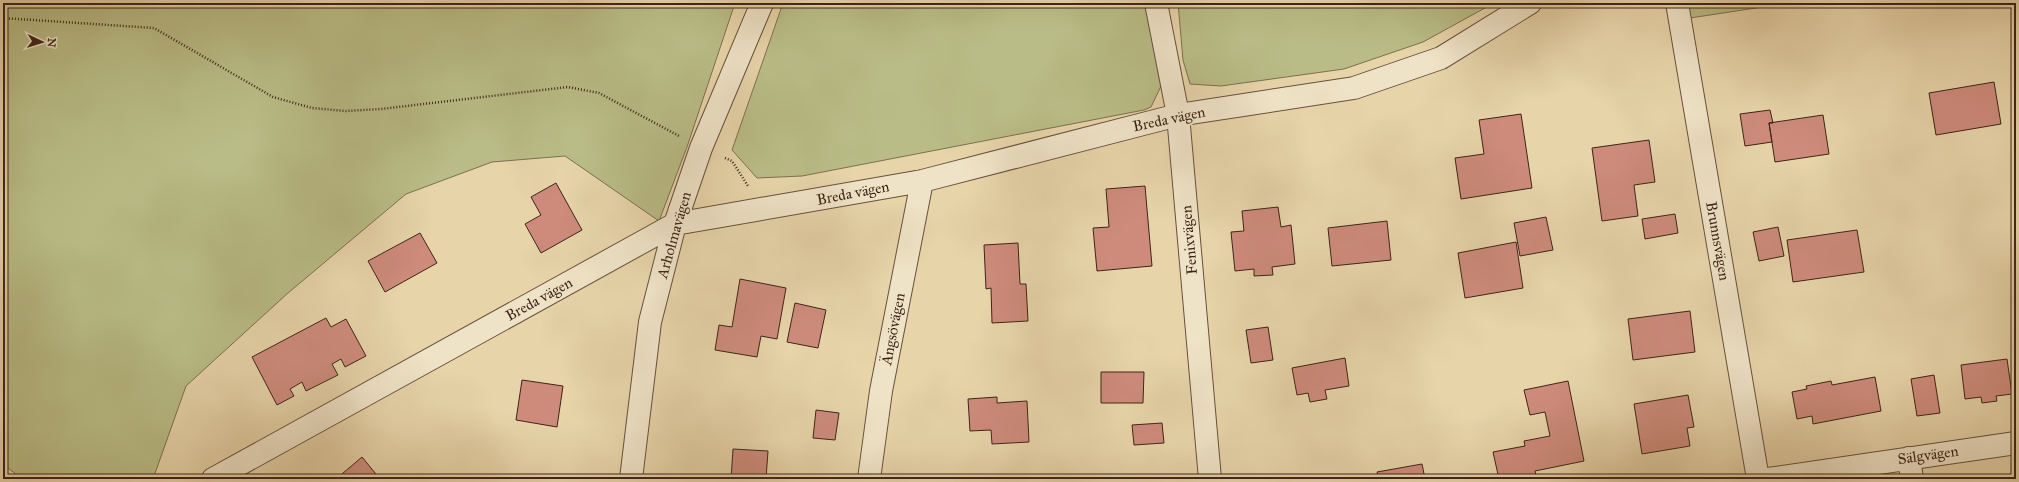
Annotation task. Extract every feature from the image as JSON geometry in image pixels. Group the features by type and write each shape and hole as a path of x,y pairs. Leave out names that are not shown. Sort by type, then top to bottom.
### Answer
{"street":[{"name":"Arholmavägen","path":"631,479 650,322 675,224 701,148 762,3"},
{"name":"Fenixvägen","path":"1156,3 1178,115 1210,479"},
{"name":"Breda vägen","path":"213,479 675,224 763,210 922,181 1178,115 1354,88 1441,58 1530,3"},
{"name":"Brunnsvägen","path":"1677,3 1758,479"},
{"name":"Ängsövägen","path":"869,479 881,391 922,181"},
{"name":"Sälgvägen","path":"1768,479 1911,469 2016,443"}],"path":[{"path":"3,18 154,28 273,97 312,108 346,111 381,109 568,87 599,93 701,148 732,161 763,210"}],"green space":[{"path":"3,3 735,3 687,147 659,221 565,156 492,162 406,194 288,293 186,386 153,479 22,479 3,464"},
{"path":"783,3 1147,3 1162,84 1151,107 1144,110 802,176 757,178 732,150"},
{"path":"1178,3 1494,3 1423,42 1344,69 1221,86 1190,84 1183,60"},
{"path":"1687,3 1789,3 1690,18"}],"building":[{"path":"1994,82 2001,124 1936,135 1929,93"},
{"path":"1770,110 1773,123 1769,123 1772,142 1745,146 1740,114"},
{"path":"1521,114 1532,188 1461,199 1455,158 1484,154 1479,120"},
{"path":"1823,115 1829,154 1775,162 1769,123"},
{"path":"1649,140 1655,182 1634,185 1638,216 1602,221 1592,148"},
{"path":"556,183 582,230 541,253 525,224 541,215 531,197"},
{"path":"1145,186 1152,266 1097,271 1093,228 1109,227 1106,189"},
{"path":"1278,207 1281,227 1291,225 1295,264 1272,267 1273,275 1254,276 1254,269 1235,271 1231,232 1244,231 1242,211"},
{"path":"1675,214 1678,233 1645,239 1642,219"},
{"path":"1546,217 1553,250 1520,256 1514,223"},
{"path":"1387,221 1391,260 1332,266 1328,228"},
{"path":"1778,227 1784,256 1759,261 1753,232"},
{"path":"1857,230 1864,272 1793,282 1787,240"},
{"path":"420,233 437,263 385,292 368,261"},
{"path":"1516,242 1523,288 1465,298 1458,253"},
{"path":"1018,243 1020,284 1026,284 1028,321 992,323 991,288 986,289 984,245"},
{"path":"740,279 786,288 777,339 761,336 757,357 715,350 719,325 732,327"},
{"path":"795,303 826,310 818,348 787,342"},
{"path":"1690,311 1695,352 1633,360 1628,319"},
{"path":"326,318 331,327 346,319 366,356 345,367 341,359 332,364 338,375 306,391 302,382 290,389 294,396 277,405 252,357"},
{"path":"1268,327 1273,360 1251,363 1246,330"},
{"path":"1345,358 1349,386 1325,390 1327,399 1310,402 1308,393 1297,395 1292,368"},
{"path":"2007,359 2012,394 1996,396 1997,401 1982,403 1981,397 1965,399 1961,365"},
{"path":"1101,372 1144,372 1143,403 1101,403"},
{"path":"1934,375 1940,413 1917,416 1911,379"},
{"path":"1875,377 1881,411 1813,424 1812,416 1797,419 1792,392 1807,389 1806,386 1831,381 1832,385"},
{"path":"522,380 563,386 557,427 516,420"},
{"path":"1568,381 1584,461 1535,471 1537,479 1499,479 1493,452 1525,446 1524,441 1550,436 1545,412 1530,415 1524,390"},
{"path":"1688,395 1694,427 1687,428 1690,446 1642,454 1634,404"},
{"path":"997,397 997,403 1027,401 1029,442 992,444 991,430 970,431 968,399"},
{"path":"816,410 839,413 835,440 813,438"},
{"path":"1162,423 1164,443 1134,445 1132,425"},
{"path":"733,449 768,451 766,479 731,479"},
{"path":"362,457 380,479 336,479"},
{"path":"1422,464 1425,479 1379,479 1377,472"},
{"path":"1322,476 1322,479 1303,479"}]}
